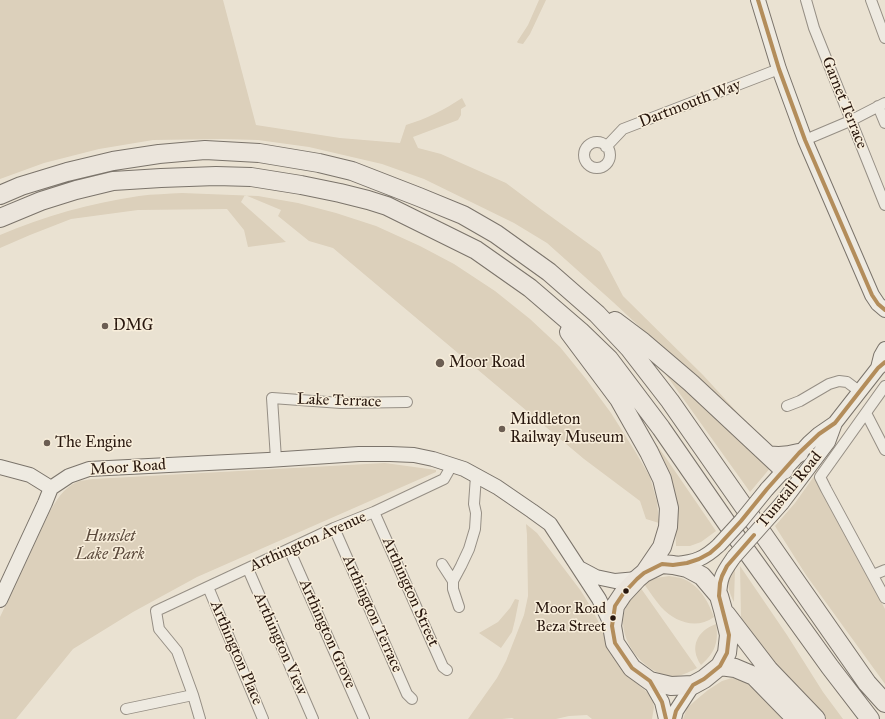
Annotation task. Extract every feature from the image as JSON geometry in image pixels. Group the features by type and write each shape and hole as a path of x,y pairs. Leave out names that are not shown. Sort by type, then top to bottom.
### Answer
{"highway":[{"path":"0,195 21,186 67,172 113,161 159,154 205,150 259,153 319,163 345,170 420,197 464,215 496,234 649,347 691,383 784,470"},
{"path":"0,218 41,201 76,190 113,181 216,176 251,177 340,193 388,206 476,250 530,288 580,331 609,359 661,428 735,535 830,667 870,719"},
{"path":"549,272 597,314 634,354 670,401 867,682 885,703"},
{"path":"548,303 619,399 649,452 662,479 669,508 668,527 662,546 615,606 612,626 615,643 632,668 650,681 671,686 693,685 704,679 720,666 727,653 729,635 721,603"},
{"path":"768,455 777,457 799,453"},
{"path":"640,576 662,564 687,568 702,576 769,670 816,719"},
{"path":"763,574 849,705 860,719"},
{"path":"720,666 735,668 754,676 796,719"}],"street":[{"path":"758,0 779,69 805,140 872,295 878,304 885,310"},
{"name":"Garnet Terrace","path":"806,0 814,28 850,121 885,205"},
{"path":"871,0 883,26 885,38"},
{"name":"Dartmouth Way","path":"606,147 623,129 779,69"},
{"path":"805,140 850,121 882,104 885,123"},
{"name":"Tunstall Road","path":"721,603 720,583 724,571 734,557 782,503 828,442 835,423 881,365 881,356 885,350"},
{"path":"787,406 800,402 830,384 839,381 847,382 859,391"},
{"path":"885,386 820,477 885,598"},
{"name":"Lake Terrace","path":"276,459 272,398 341,403 407,402"},
{"path":"866,413 885,450"},
{"name":"Tunstall Road","path":"673,565 700,560 710,553 742,522 767,489 799,453 819,434 835,423"},
{"name":"Moor Road","path":"51,488 69,476 89,469 359,454 414,455 433,459 452,465 476,476 514,498 550,524 599,599 612,626"},
{"name":"Arthington Avenue","path":"193,695 178,651 159,629 156,611 334,528 374,512 444,479 452,465"},
{"path":"0,467 30,475 51,488 46,503 0,600"},
{"path":"784,470 792,490"},
{"path":"459,607 453,589 453,581 464,560 475,529 476,513 474,504 476,476"},
{"name":"Arthington Street","path":"374,512 443,667 447,670"},
{"name":"Arthington Terrace","path":"334,528 407,694 412,699"},
{"name":"Arthington Grove","path":"289,549 364,719"},
{"path":"442,564 453,581"},
{"name":"Moor Road","path":"579,568 596,577 615,581 640,576"},
{"name":"Arthington View","path":"248,569 313,719"},
{"path":"873,575 885,570"},
{"name":"Arthington Place","path":"208,587 264,719"},
{"path":"650,681 662,702 666,719"},
{"path":"674,719 676,712 693,685"},
{"path":"126,709 193,695 200,719"}],"green space":[{"path":"0,0 223,0 256,125 340,138 400,143 406,125 435,114 462,98 466,106 461,109 461,115 458,120 413,137 418,148 441,154 506,183 600,252 623,296 703,375 769,447 613,302 547,243 514,223 424,179 382,164 309,147 258,140 153,140 99,149 44,163 0,179"},
{"path":"539,0 546,0 530,34 523,44 518,43 517,42 528,25"},
{"path":"182,193 245,195 241,202 286,242 248,247 244,230 227,209 138,210 71,219 0,248 0,235 51,216 86,206 121,199 144,195"},
{"path":"246,196 258,196 298,203 376,226 420,246 454,264 495,291 530,319 560,347 611,413 650,477 657,502 659,523 646,519 640,501 584,459 333,248 309,241 278,216 281,210"},
{"path":"657,362 771,467 750,492"},
{"path":"617,390 716,531 701,542 690,546 676,546 675,521"},
{"name":"Hunslet Lake Park","path":"385,463 436,470 436,472 197,577 133,612 73,649 16,719 0,719 0,617 49,513 60,495 72,485 79,481 93,479"},
{"path":"815,475 885,609 885,684 806,575 775,526 795,503"},
{"path":"526,524 537,533 581,591 602,629 610,652 621,669 652,698 654,707 652,719 592,719 587,715 569,716 556,719 468,719 497,678 506,661 524,615 528,596"},
{"path":"740,566 787,635 823,692 843,719 825,719 762,652 741,617"},
{"path":"735,568 734,602 728,585"},
{"path":"669,576 681,578 693,584 706,599 714,617 707,621 693,624 679,620 667,612 644,584 656,578"},
{"path":"640,587 697,668 677,676 665,675 654,671 644,664 636,655 629,644 623,621 627,604"},
{"path":"515,599 519,600 512,632 501,648 479,633 498,622 510,608"},
{"path":"716,624 717,636 715,647 710,656 701,665 697,658 695,646 697,640 704,631"},
{"path":"732,678 746,681 762,692 788,719 683,719 687,708 696,700 722,681"}],"transit line":[{"path":"758,0 779,69 805,140 872,295 878,304 885,310"},
{"path":"666,719 662,702 650,681 632,668 615,643 612,626 615,606 623,594 644,573 662,564 673,565 699,559 710,553 719,545 799,453 819,434 835,423 878,368 885,362"},
{"path":"674,719 676,711 693,685 704,679 720,666 727,653 729,635 719,596 720,583 727,566 754,535"}],"place":[{"name":"DMG","path":"105,326"},
{"name":"Moor Road","path":"440,363"},
{"name":"Middleton Railway Museum","path":"502,429"},
{"name":"The Engine","path":"47,443"},
{"name":"Moor Road Beza Street","path":"613,618"}]}
